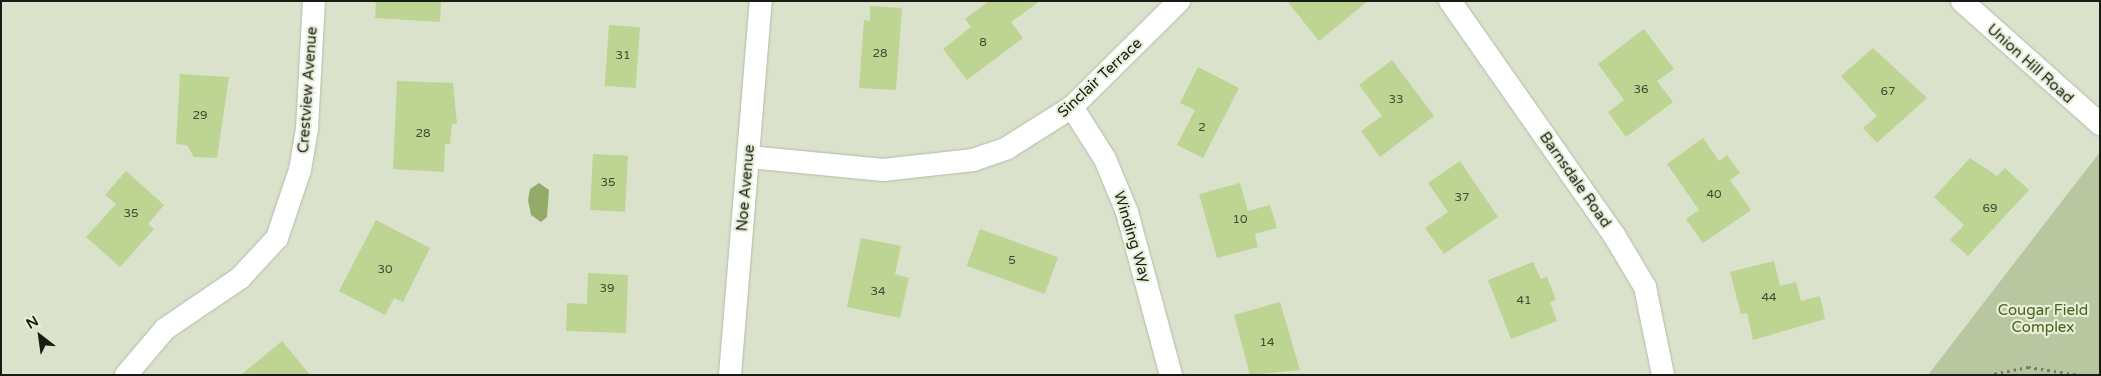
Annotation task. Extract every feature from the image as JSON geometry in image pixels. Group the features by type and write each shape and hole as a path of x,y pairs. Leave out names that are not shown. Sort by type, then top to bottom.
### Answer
{"street":[{"name":"Crestview Avenue","path":"126,375 166,329 240,278 276,238 293,196 306,138 314,1"},
{"name":"Noe Avenue","path":"730,375 761,1"},
{"name":"Sinclair Terrace","path":"749,157 829,168 937,166 1007,148 1072,107 1179,1"},
{"name":"Barnsdale Road","path":"1450,1 1614,235 1644,287 1663,375"},
{"name":"Union Hill Road","path":"1962,1 2100,124"},
{"name":"Winding Way","path":"1072,107 1105,159 1126,212 1172,375"}],"path":[{"path":"1988,375 2028,367 2079,375"}],"green space":[{"name":"Cougar Field Complex","path":"2100,152 2100,375 1928,375 2042,227"}],"shaded area":[{"path":"539,183 549,190 547,217 541,222 531,215 528,200 530,189"}],"building":[{"path":"376,1 441,1 440,22 375,18"},
{"path":"989,1 1040,1 1011,22 1023,38 967,80 943,49 971,27 965,19"},
{"path":"1287,1 1368,1 1319,41"},
{"path":"870,6 902,8 896,90 859,88 864,20 870,21"},
{"path":"609,25 640,27 636,88 605,86"},
{"path":"1644,29 1674,69 1657,81 1673,102 1626,137 1608,112 1624,100 1598,64"},
{"path":"1873,48 1927,98 1877,143 1863,128 1877,116 1841,76"},
{"path":"1392,60 1434,116 1380,157 1361,131 1382,116 1359,85"},
{"path":"1198,67 1239,88 1203,158 1177,145 1195,110 1180,103"},
{"path":"180,74 229,77 217,158 194,157 187,145 176,144"},
{"path":"397,81 453,83 457,124 452,124 450,144 445,144 444,172 393,169"},
{"path":"1703,138 1719,161 1727,155 1740,173 1730,180 1751,210 1703,243 1686,219 1699,210 1667,164"},
{"path":"593,154 628,156 625,212 590,210"},
{"path":"1970,158 1997,176 2005,168 2029,190 1968,256 1950,240 1964,225 1934,197"},
{"path":"1460,161 1498,217 1444,254 1425,228 1448,212 1428,183"},
{"path":"126,171 164,205 148,224 154,229 120,267 86,237 116,204 105,195"},
{"path":"1240,183 1248,211 1270,205 1277,228 1255,234 1258,247 1217,258 1199,194"},
{"path":"376,220 430,248 403,302 394,298 385,315 339,291"},
{"path":"980,229 1058,257 1045,294 967,266"},
{"path":"861,238 901,246 895,274 909,278 900,318 847,307"},
{"path":"1774,261 1780,286 1796,282 1801,301 1820,296 1825,319 1753,340 1747,313 1741,314 1730,272"},
{"path":"1533,262 1541,279 1547,277 1556,300 1550,302 1557,321 1511,339 1488,280"},
{"path":"588,273 628,275 626,333 566,331 567,303 587,304"},
{"path":"1280,302 1300,370 1250,375 1234,315"},
{"path":"282,341 310,375 241,375"}]}
